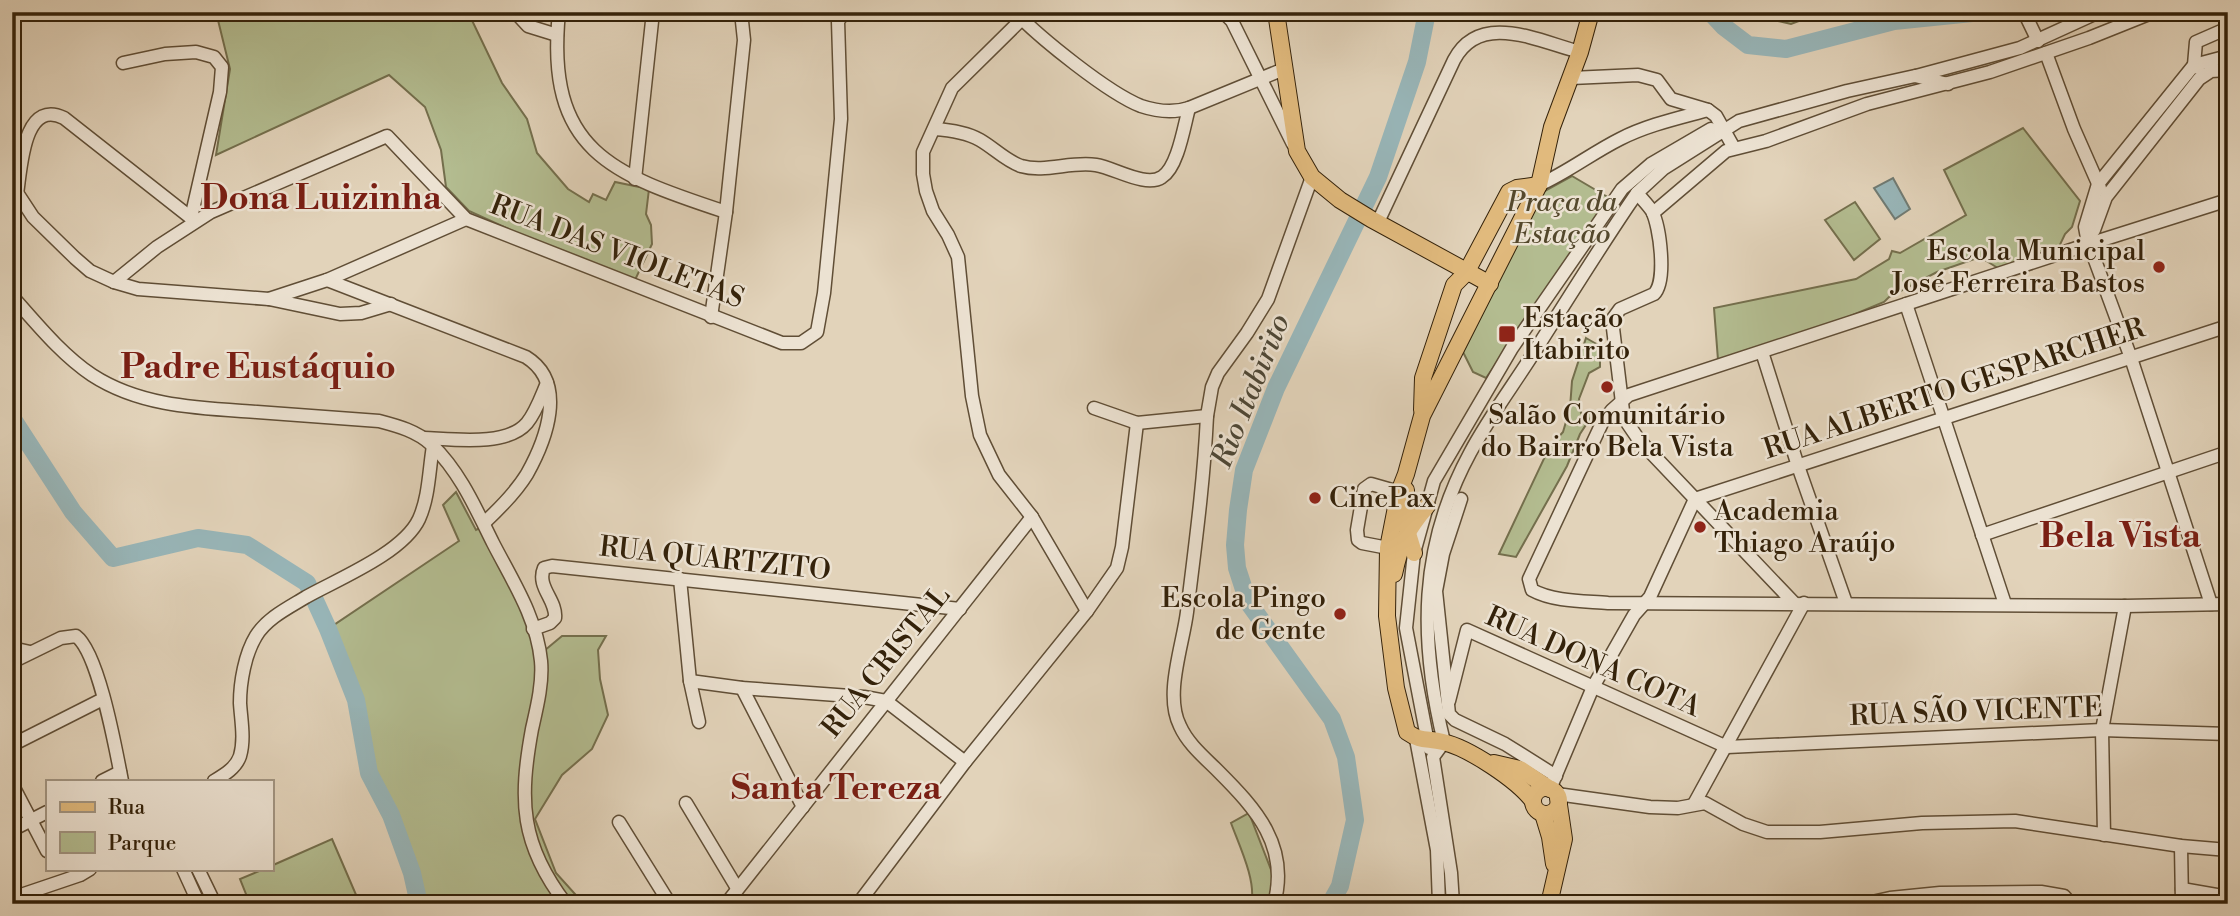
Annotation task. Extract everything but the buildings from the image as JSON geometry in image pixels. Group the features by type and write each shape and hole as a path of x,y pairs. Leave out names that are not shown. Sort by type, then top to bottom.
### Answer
{"main road":[{"path":"1276,12 1297,150 1312,177 1340,200 1490,285"},
{"path":"1555,873 1554,855 1538,808 1517,783 1484,762 1444,742 1417,737 1390,652 1388,548 1399,492 1422,416 1539,185 1552,127 1580,52 1591,12"},
{"path":"1422,416 1423,379 1454,285 1466,273 1509,192 1539,185"},
{"path":"1406,474 1407,530 1414,553"},
{"path":"1387,604 1400,547 1407,530 1427,506"},
{"path":"1484,762 1520,769 1555,790 1564,839 1549,904"},
{"path":"1538,808 1555,810 1555,790"}],"street":[{"path":"515,12 528,26 557,35"},
{"path":"559,12 559,79 563,99 574,124 596,152 615,168 635,179 726,212"},
{"path":"635,179 653,12"},
{"path":"711,317 726,212 744,40 741,12"},
{"path":"1215,12 1226,15 1232,21 1297,150"},
{"path":"2024,12 2038,41"},
{"path":"1439,904 1437,850 1417,737 1406,628 1414,553 1434,481 1512,348 1622,189 1651,164 1722,127 2038,41 2099,12"},
{"path":"1653,213 1726,151 1766,141 1867,104 1948,84 2046,53 2154,12"},
{"path":"1087,611 1032,517 999,475 980,435 972,396 958,257 933,211 926,191 923,152 952,88 1022,15 1084,69 1133,102 1158,110 1180,111 1284,69"},
{"name":"RUA DAS VIOLETAS","path":"114,282 193,220 387,136 466,219 711,317 782,343 801,343 817,332 824,293 841,119 842,17"},
{"path":"2211,604 2085,227 2098,184 2194,65 2196,42 2228,28"},
{"path":"1375,221 1458,52 1470,40 1493,33 1511,32 1580,52"},
{"path":"123,63 165,54 196,52 214,57 222,67 220,92 193,220 64,118 52,114 40,117 31,126 15,190 33,217 82,264 90,271 114,282 138,289 269,299 340,314 361,313 392,304"},
{"path":"2046,53 2098,184 2106,197"},
{"path":"2194,65 2228,56"},
{"path":"2194,65 2204,74"},
{"path":"2088,241 2106,197 2204,74 2228,70"},
{"path":"1571,78 1638,75 1657,80 1671,99 1708,110 1734,148"},
{"path":"1867,104 1914,76 1948,84"},
{"path":"934,129 980,140 1024,167 1095,165 1149,181 1163,177 1172,166 1189,108"},
{"path":"1539,185 1621,138 1708,110"},
{"path":"1433,757 1444,742 1429,669 1428,587 1449,497 1476,442 1637,193 1663,169 1722,127"},
{"path":"1274,904 1280,879 1279,863 1266,830 1244,799 1195,749 1180,727 1174,704 1187,614 1212,387 1218,373 1268,299 1312,177"},
{"path":"1637,193 1653,213 1662,267 1661,284 1654,294 1620,309 1612,320 1621,401 1632,431 1695,499 1799,603"},
{"path":"2228,200 2088,241 1762,352 1644,388 1621,401 1602,423 1532,569 1530,583 1534,591 1564,599 1645,603 2125,606 2228,604"},
{"path":"269,299 327,280 466,219"},
{"path":"327,280 526,357 540,367 547,383 551,405 544,437 526,475 501,507 484,523"},
{"path":"12,296 66,355 93,376 156,402 379,421 401,426 428,442 458,477 484,523 526,607 533,629 541,661 541,681 526,765 524,808 535,850 549,880 566,904"},
{"path":"1906,304 2005,604"},
{"name":"RUA ALBERTO GESPARCHER","path":"1695,499 2228,326"},
{"path":"1762,352 1846,603"},
{"path":"428,442 497,438 520,430 533,415 547,383"},
{"path":"1094,408 1138,423 1207,416"},
{"path":"858,904 965,762 1110,579 1120,559 1138,423"},
{"path":"216,780 228,772 239,758 242,746 240,699 249,650 263,626 284,610 382,555 405,538 418,521 425,500 428,442"},
{"path":"1982,535 2228,452"},
{"path":"1388,548 1358,540 1357,530 1364,489 1371,484 1399,492"},
{"path":"1461,499 1443,554 1436,591 1449,713 1455,720 1505,744 1555,790 1650,807 1678,808 1694,803 1708,804 1743,824 1767,832 1820,832 1922,823 2015,821 2181,846 2228,850"},
{"path":"1555,790 1593,687 1634,615 1650,597 1695,499"},
{"name":"RUA CRISTAL","path":"728,903 737,888 1032,517"},
{"name":"RUA QUARTZITO","path":"533,629 550,623 555,618 555,610 542,584 542,570 547,566 960,610"},
{"path":"680,579 690,681 699,722"},
{"path":"1694,803 1727,747 1799,603"},
{"path":"2104,835 2102,730 2125,606"},
{"name":"RUA DONA COTA","path":"1449,701 1467,629 1727,747"},
{"path":"12,662 61,638 76,636 88,649 121,776"},
{"path":"12,648 30,652"},
{"path":"690,681 886,701 965,762"},
{"path":"742,688 803,807"},
{"path":"12,745 103,699"},
{"name":"RUA SÃO VICENTE","path":"1727,747 2102,730 2228,734"},
{"path":"1417,737 1433,757 1451,873 1453,904"},
{"path":"12,784 46,849"},
{"path":"686,803 737,888"},
{"path":"12,830 46,812"},
{"path":"619,822 670,904"},
{"path":"2181,846 2182,904"},
{"path":"58,870 63,881"},
{"path":"12,898 88,870"},
{"path":"183,870 199,904"},
{"path":"198,870 215,904"},
{"path":"2182,889 2228,897"},
{"path":"1863,904 1917,895 2041,892 2064,896 2071,904"},
{"path":"1896,904 1917,895"}],"green space":[{"path":"216,12 468,12 502,83 527,119 537,153 568,189 589,202 593,194 606,200 615,182 649,189 646,214 651,225 652,244 635,280 557,251 469,211 446,187 441,150 425,107 389,75 216,155 230,69"},
{"path":"1741,12 1823,12 1791,24"},
{"path":"2023,128 2080,201 2072,227 2065,234 2057,251 2001,270 1980,257 1937,272 1884,302 1848,317 1718,360 1714,308 1856,279 1889,259 1892,251 1900,253 1966,215 1944,170"},
{"name":"Praça da Estação","path":"1572,176 1611,199 1486,378 1473,372 1463,352 1541,193"},
{"path":"1855,202 1880,239 1854,260 1825,220"},
{"path":"1586,338 1600,346 1600,367 1589,373 1579,399 1581,413 1593,414 1516,557 1499,554 1549,448 1563,432 1570,408 1572,381"},
{"path":"456,492 476,530 482,527 544,651 562,636 606,636 598,650 600,679 608,715 592,749 562,775 535,819 556,873 584,904 419,904 412,873 391,815 369,773 356,700 328,629 459,541 443,505"},
{"path":"1249,813 1275,880 1267,904 1251,904 1252,885 1231,823"},
{"path":"332,839 360,904 250,904 240,879 262,870 273,870 273,865"}],"water":[{"path":"1893,178 1910,209 1895,219 1874,188"}],"waterway":[{"name":"Rio Itabirito","path":"1330,904 1340,886 1355,820 1346,757 1332,719 1248,602 1237,568 1235,545 1238,510 1244,470 1276,388 1378,177 1417,62 1427,12"},
{"name":"Rio Itabirito","path":"1710,12 1748,45 1786,49 1894,21 1982,12"},
{"name":"Rio Itabirito","path":"12,418 73,512 113,558 198,538 247,545 307,583 356,700 369,773 391,815 412,873 419,904"}],"place":[{"name":"Escola Municipal José Ferreira Bastos","path":"2159,267"},
{"name":"Estação Itabirito","path":"1507,334"},
{"name":"Salão Comunitário do Bairro Bela Vista","path":"1607,387"},
{"name":"CinePax","path":"1315,498"},
{"name":"Academia Thiago Araújo","path":"1700,527"},
{"name":"Escola Pingo de Gente","path":"1340,614"}],"district":[{"name":"Dona Luizinha","path":"321,198"},
{"name":"Padre Eustáquio","path":"258,367"},
{"name":"Bela Vista","path":"2120,536"},
{"name":"Santa Tereza","path":"836,788"}]}
